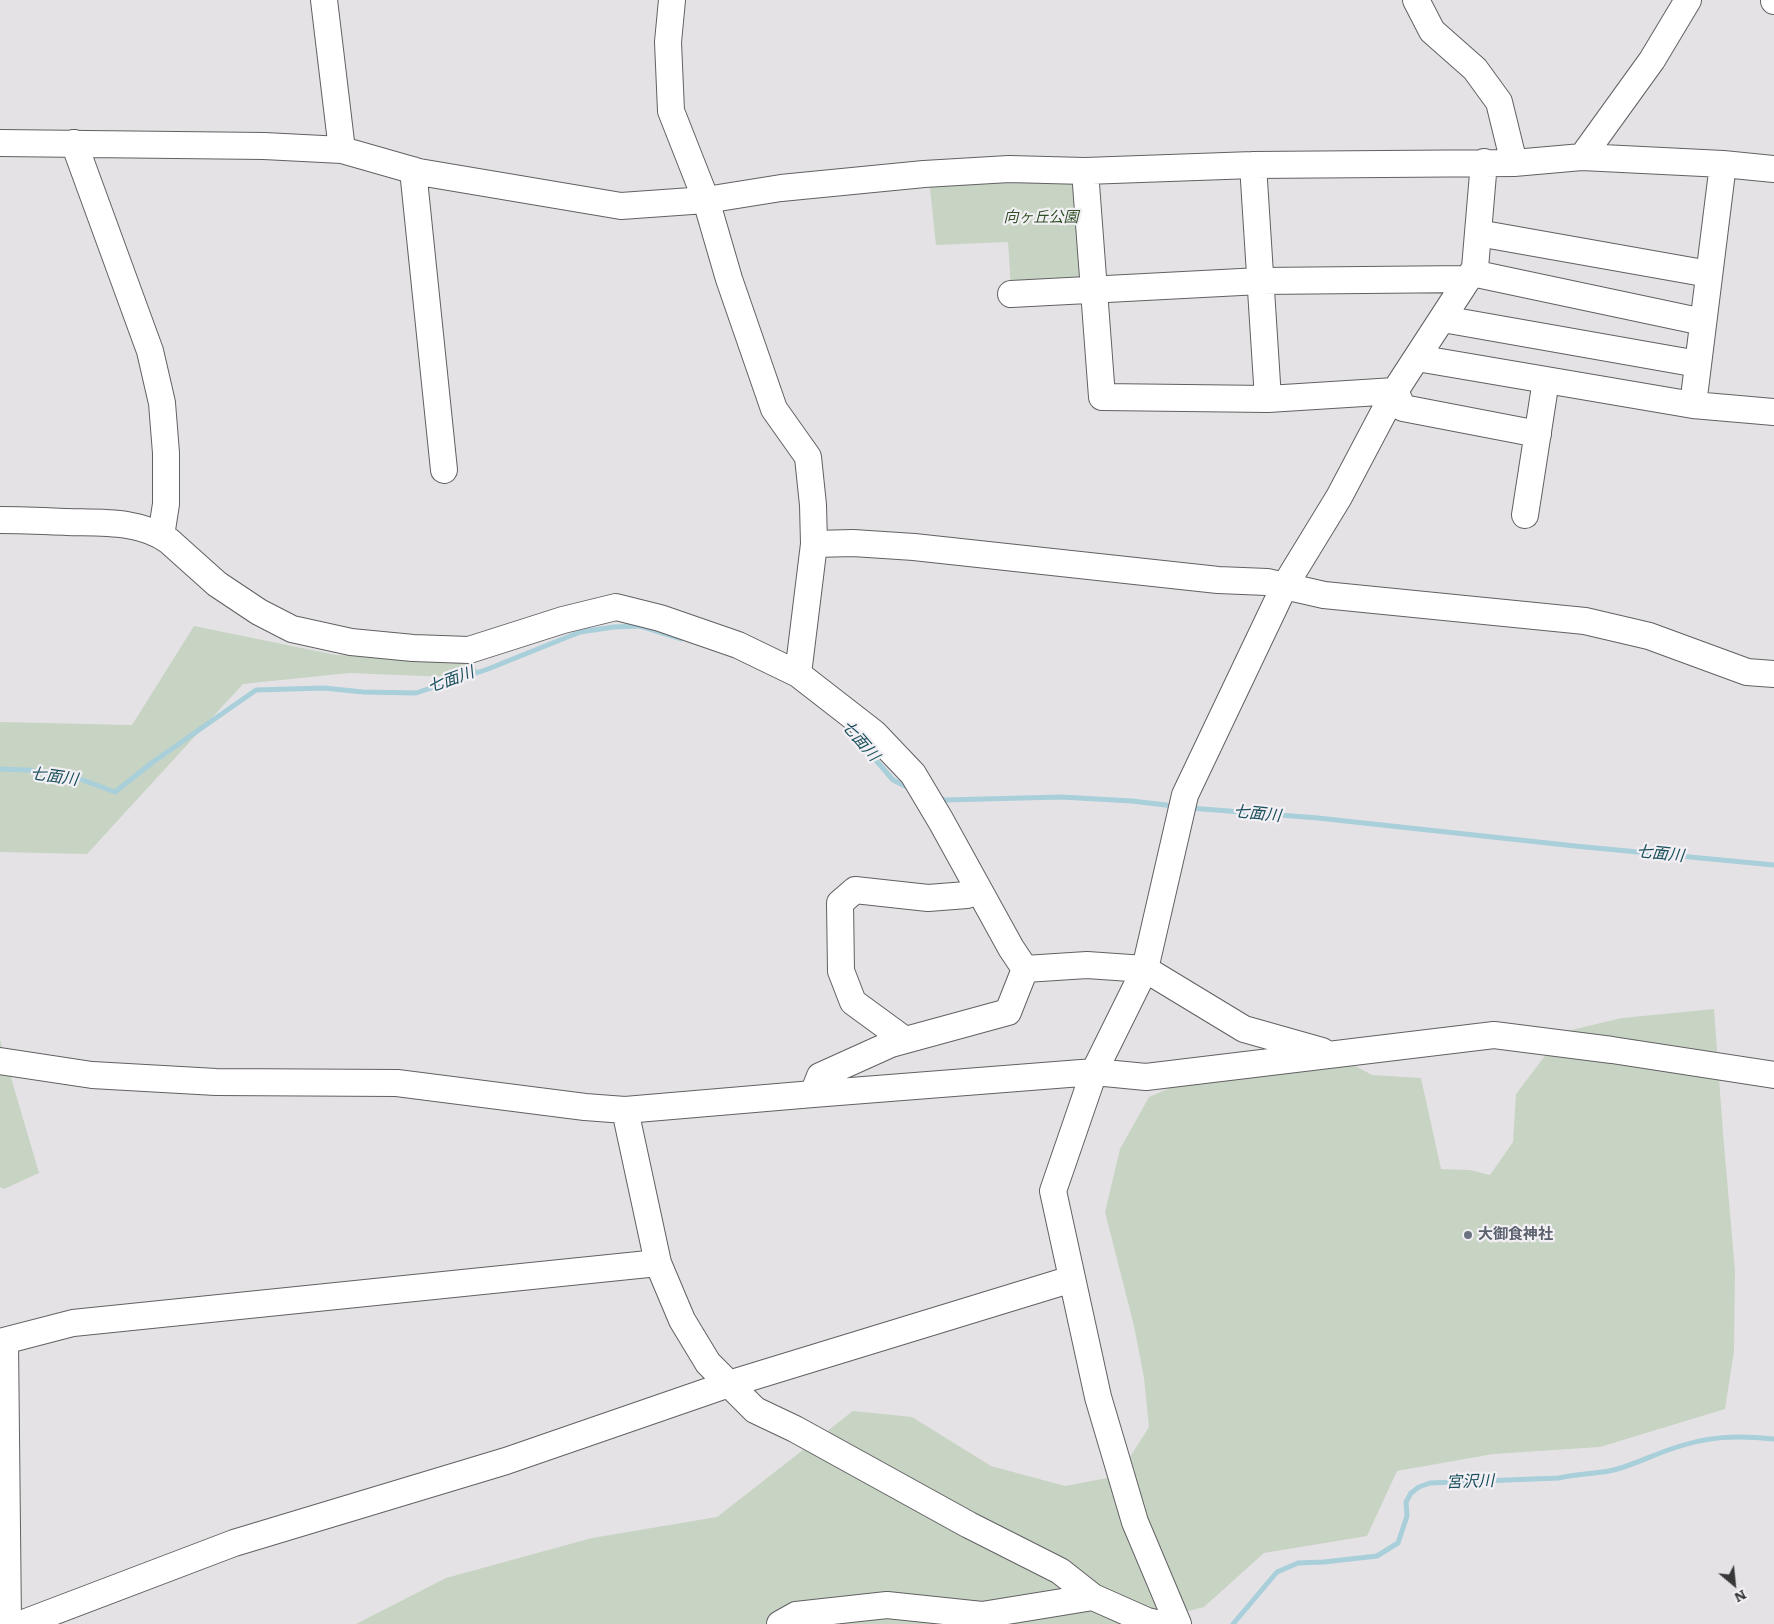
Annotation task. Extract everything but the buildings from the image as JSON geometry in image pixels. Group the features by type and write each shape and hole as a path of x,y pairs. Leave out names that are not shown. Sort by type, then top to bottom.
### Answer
{"street":[{"path":"324,0 342,150"},
{"path":"672,0 668,42 671,111 706,200 729,280 774,409 808,457 813,505 814,544 798,674"},
{"path":"1416,0 1432,31 1475,69 1498,102 1514,163"},
{"path":"1582,157 1652,60 1688,0"},
{"path":"0,143 264,146 342,150 413,170 621,206 706,200 781,188 924,174 1009,169 1085,170 1514,163 1582,157 1723,164 1774,169"},
{"path":"74,143 150,351 162,403 166,453 166,504 161,536"},
{"path":"1178,1624 1135,1522 1098,1397 1053,1192 1094,1072 1145,969 1182,807 1284,587 1339,497 1395,391 1475,268 1484,162"},
{"path":"1693,405 1723,164"},
{"path":"1253,166 1268,398"},
{"path":"413,170 444,470"},
{"path":"1085,170 1102,397 1268,398 1395,391"},
{"path":"1478,233 1709,274"},
{"path":"1011,294 1260,281 1470,276 1703,322"},
{"path":"1443,319 1698,364"},
{"path":"1417,358 1693,405 1774,412"},
{"path":"1525,515 1546,380"},
{"path":"1395,391 1403,408 1538,434"},
{"path":"0,520 104,522 146,530 161,536 217,584 258,612 292,630 351,642 413,648 469,650 563,620 616,608 660,618 738,645 798,674 874,733 916,780 1011,948 1026,969"},
{"path":"814,544 854,543 923,548 1218,580 1268,582 1324,595 1585,621 1649,636 1747,672 1774,674"},
{"path":"905,1040 853,1002 841,971 840,903 855,890 928,898 967,895 978,889"},
{"path":"1026,969 1088,965 1145,969 1244,1029 1335,1055"},
{"path":"813,1094 820,1076 891,1044 1008,1012 1026,969"},
{"path":"0,1061 92,1075 216,1082 397,1082 585,1107 625,1110 1094,1072 1146,1077 1494,1035 1612,1050 1774,1075"},
{"path":"625,1110 658,1263 682,1320 708,1363 755,1410 795,1429 969,1526 1060,1571 1093,1597 1160,1624"},
{"path":"8,1624 2,1342 73,1323 658,1263"},
{"path":"21,1624 234,1543 506,1460 729,1384 1072,1280"},
{"path":"780,1624 796,1615 887,1605 982,1615 1093,1597"}],"green space":[{"name":"向ヶ丘公園","path":"1079,178 1085,284 1011,288 1008,242 936,245 929,179"},
{"path":"194,626 336,655 470,659 478,672 448,677 349,673 243,684 87,854 0,852 0,722 132,725"},
{"path":"1714,1009 1735,1271 1734,1351 1725,1409 1600,1447 1493,1454 1397,1471 1367,1536 1264,1553 1204,1607 1137,1624 356,1624 446,1578 592,1538 717,1517 853,1411 912,1417 991,1466 1065,1486 1118,1476 1149,1427 1144,1378 1134,1326 1105,1212 1120,1149 1149,1097 1228,1063 1335,1055 1372,1075 1421,1078 1441,1169 1470,1170 1490,1175 1513,1142 1516,1094 1563,1032 1622,1018"},
{"path":"0,1040 39,1173 4,1189 0,1187"}],"waterway":[{"name":"七面川","path":"0,769 28,770 80,779 115,792 153,762 256,690 324,688 363,692 416,693 488,669 580,632 614,627 640,626 682,639"},
{"name":"七面川","path":"850,730 893,780 911,789"},
{"name":"七面川","path":"938,797 945,800 1061,797 1132,801 1174,806"},
{"name":"七面川","path":"1190,808 1318,818 1575,846 1774,865"},
{"name":"宮沢川","path":"1233,1624 1277,1572 1298,1563 1377,1556 1398,1543 1407,1516 1406,1502 1411,1493 1419,1487 1430,1483 1559,1478 1617,1469 1697,1441 1734,1437 1774,1439"}],"place":[{"name":"大御食神社","path":"1468,1235"}]}
